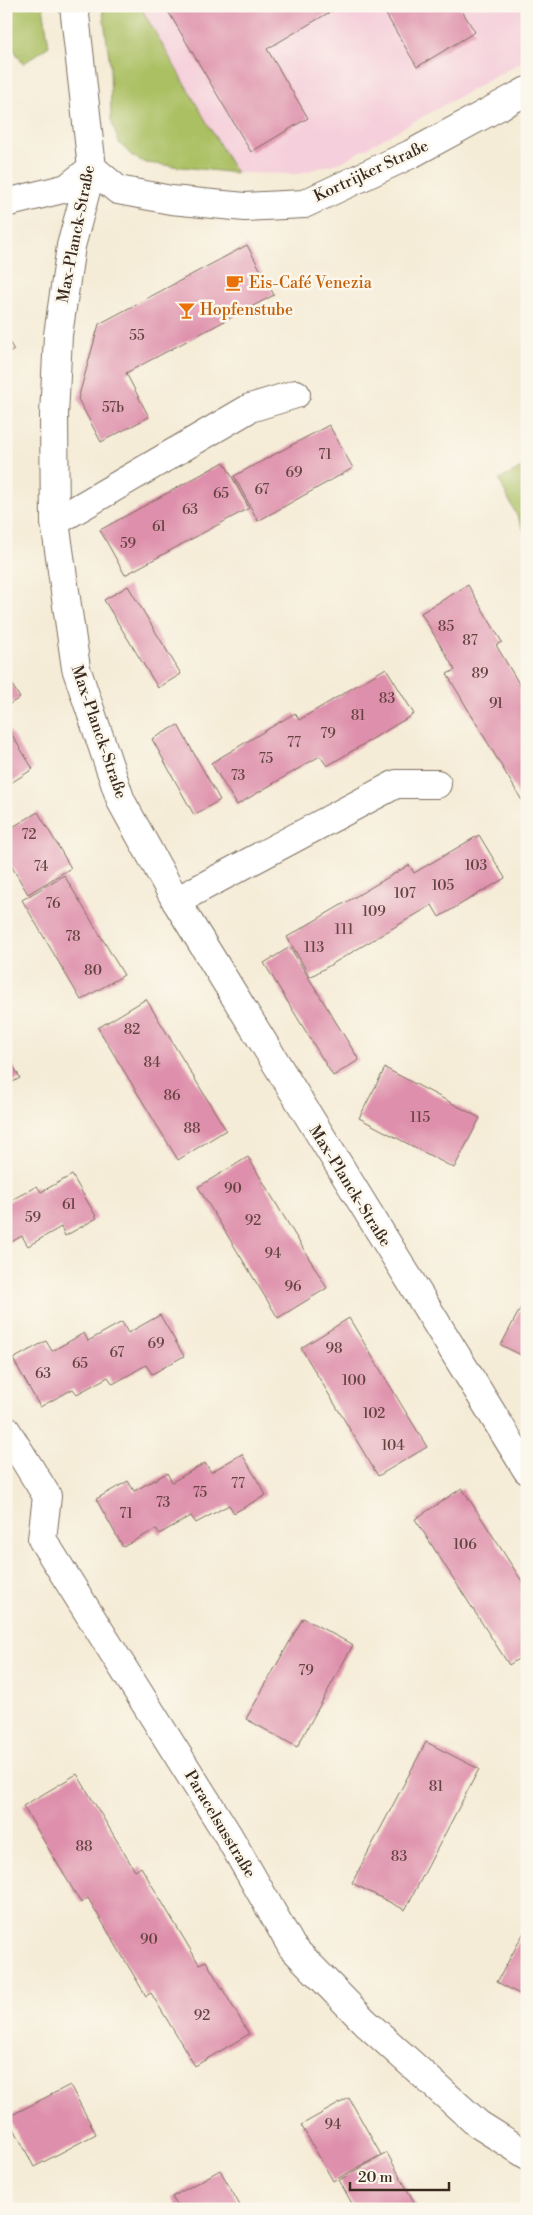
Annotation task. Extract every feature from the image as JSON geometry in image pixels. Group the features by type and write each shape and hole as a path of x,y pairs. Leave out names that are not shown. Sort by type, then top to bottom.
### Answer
{"street":[{"name":"Max-Planck-Straße","path":"74,6 92,168 71,246 58,335 54,415 55,522 76,668 121,801 176,901 527,1470"},
{"name":"Kortrijker Straße","path":"92,168 118,190 171,200 245,207 304,204 411,154 527,91"},
{"path":"6,203 67,188 92,168"},
{"path":"55,522 250,408 296,394"},
{"path":"176,901 396,784 437,784"},
{"name":"Paracelsusstraße","path":"6,1430 47,1496 42,1538 228,1835 292,1947 378,2034 478,2124 527,2155"}],"shaded area":[{"path":"140,6 527,6 527,59 341,162 297,174 236,173"}],"green space":[{"path":"6,6 43,6 49,46 23,64 6,37"},
{"path":"102,6 140,6 236,173 146,163 132,156 119,143 111,120 110,64"},
{"path":"527,465 527,536 499,480"}],"building":[{"path":"165,6 340,6 267,49 308,118 251,152"},
{"path":"381,6 459,6 475,32 417,67"},
{"path":"247,245 274,295 126,373 149,417 101,442 78,399 99,324"},
{"path":"6,337 14,350 6,355"},
{"path":"329,425 353,468 258,521 234,476"},
{"path":"224,462 249,508 125,575 100,530"},
{"path":"468,585 502,642 496,645 527,697 527,809 447,674 455,670 421,613"},
{"path":"128,586 181,674 158,688 104,600"},
{"path":"386,668 414,714 327,766 320,756 237,805 211,763 295,713 299,720"},
{"path":"6,675 20,698 6,706"},
{"path":"6,725 33,769 6,786"},
{"path":"178,725 220,800 194,815 152,739"},
{"path":"38,812 71,868 28,894 6,857 6,831"},
{"path":"479,835 505,878 439,917 432,905 310,977 287,937 409,865 414,873"},
{"path":"64,875 124,975 81,1000 22,900"},
{"path":"290,947 359,1060 333,1076 264,963"},
{"path":"146,999 226,1130 178,1160 98,1028"},
{"path":"6,1053 20,1078 6,1086"},
{"path":"385,1068 480,1118 454,1168 359,1118"},
{"path":"248,1157 327,1288 278,1318 198,1187"},
{"path":"72,1175 97,1218 65,1236 61,1227 28,1246 22,1236 6,1245 6,1203 37,1186 41,1192"},
{"path":"527,1296 527,1358 501,1345"},
{"path":"160,1315 184,1356 152,1374 146,1365 113,1384 108,1377 77,1394 73,1389 40,1407 13,1359 46,1341 52,1351 84,1333 88,1341 122,1322 128,1333"},
{"path":"349,1318 427,1447 378,1476 301,1348"},
{"path":"242,1454 266,1495 234,1513 229,1505 196,1523 191,1516 159,1534 156,1529 123,1547 96,1499 128,1481 134,1491 167,1473 172,1482 205,1463 211,1472"},
{"path":"462,1488 527,1589 527,1653 509,1665 415,1519"},
{"path":"303,1618 353,1645 297,1747 246,1719"},
{"path":"426,1742 479,1769 405,1910 352,1883"},
{"path":"77,1774 135,1871 141,1867 199,1964 206,1961 249,2034 195,2066 151,1993 146,1996 88,1898 81,1903 23,1806"},
{"path":"527,1927 527,1998 497,1982"},
{"path":"70,2085 96,2134 34,2167 8,2117"},
{"path":"349,2098 381,2155 333,2181 301,2125"},
{"path":"387,2153 418,2209 355,2209 339,2180"},
{"path":"220,2170 242,2209 179,2209 172,2197"}],"place":[{"name":"Eis-Café Venezia","path":"235,283"},
{"name":"Hopfenstube","path":"186,310"}]}
